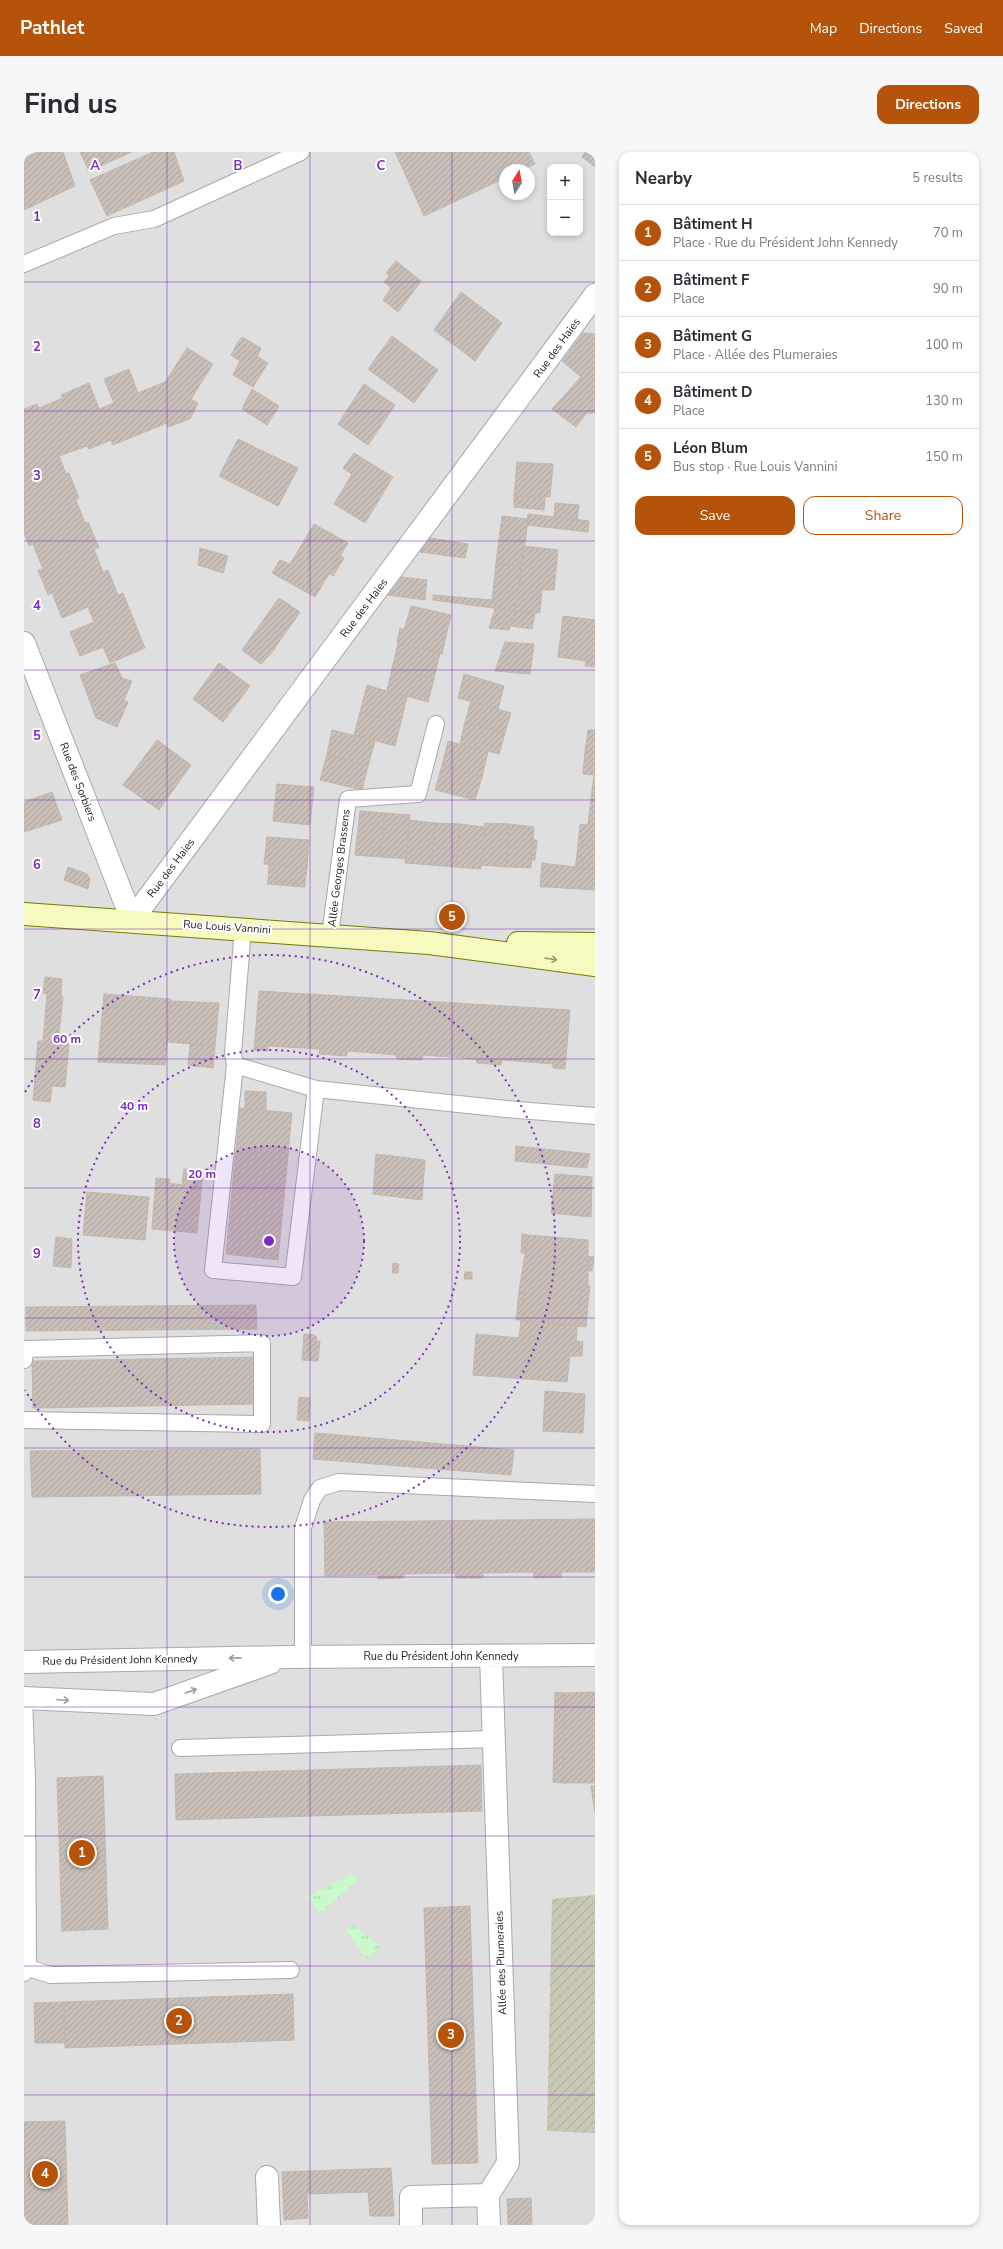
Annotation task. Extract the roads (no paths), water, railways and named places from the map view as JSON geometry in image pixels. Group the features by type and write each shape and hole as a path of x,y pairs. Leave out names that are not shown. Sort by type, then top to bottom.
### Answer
{"main road":[{"name":"Rue Louis Vannini","path":"24,914 132,920 429,942 595,944"},
{"name":"Rue Louis Vannini","path":"429,942 595,965"}],"street":[{"name":"Rue des Haies","path":"132,920 595,295"},
{"name":"Rue des Sorbiers","path":"24,643 132,920"},
{"name":"Rue du Président John Kennedy","path":"24,1662 295,1657 595,1655"},
{"name":"Allée des Plumeraies","path":"488,2195 508,2163 491,1656"},
{"name":"Rue du Président John Kennedy","path":"24,1698 154,1704 295,1657"},
{"path":"267,2177 269,2225"},
{"path":"411,2225 411,2197 488,2195 489,2225"}],"lane":[{"path":"24,264 114,226 154,219 301,152"},
{"name":"Allée Georges Brassens","path":"330,935 348,799 418,794 436,724"},
{"path":"243,928 234,1053 235,1065 213,1270 293,1277 316,1089"},
{"path":"235,1065 316,1089 506,1109 595,1116"},
{"path":"24,1360 25,1349 262,1343 262,1424 24,1420"},
{"path":"295,1657 303,1528 312,1500 320,1488 339,1482 595,1494"},
{"path":"24,1698 27,1779 26,1970 51,1975 291,1970"},
{"path":"180,1748 494,1739"}],"place":[{"name":"Léon Blum","path":"452,917"},
{"name":"Bâtiment H","path":"82,1853"},
{"name":"Bâtiment F","path":"179,2021"},
{"name":"Bâtiment G","path":"451,2035"},
{"name":"Bâtiment D","path":"45,2174"}]}
